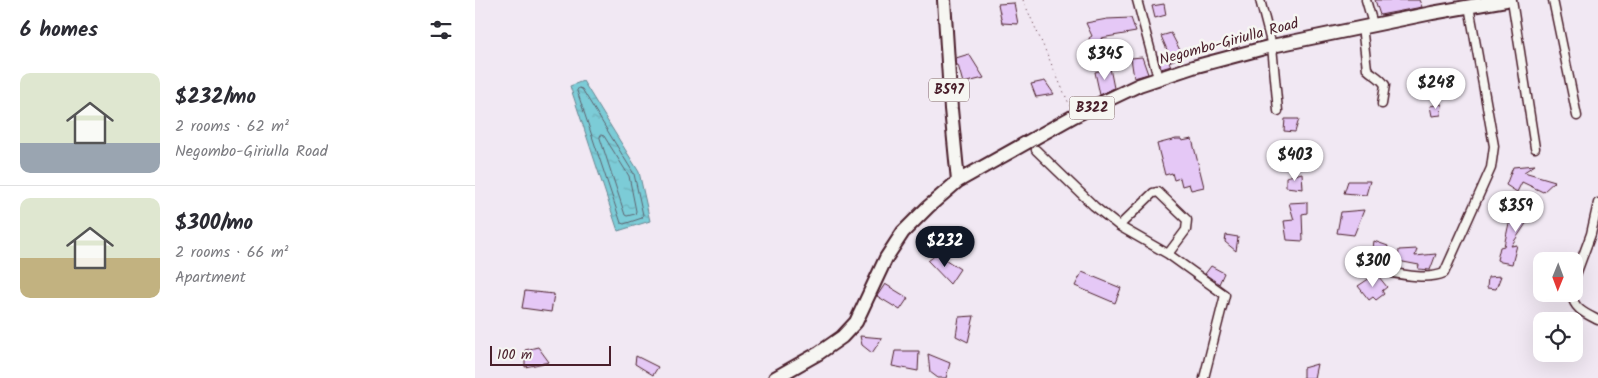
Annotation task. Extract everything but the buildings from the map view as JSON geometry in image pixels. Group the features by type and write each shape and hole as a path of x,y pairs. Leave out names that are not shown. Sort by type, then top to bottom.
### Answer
{"main road":[{"name":"B597","path":"944,0 950,100 958,181"},
{"name":"Negombo-Giriulla Road","path":"775,378 819,353 856,322 887,258 903,232 958,181 1074,116 1158,78 1272,46 1367,25 1506,0"}],"street":[{"path":"1137,0 1158,78"},
{"path":"1260,0 1272,46 1278,111"},
{"path":"1367,0 1367,69 1372,74 1381,78 1385,84 1381,104"},
{"path":"1512,0 1535,148"},
{"path":"1553,0 1577,116"},
{"path":"1375,270 1424,276 1437,276 1445,272 1491,168 1494,146 1469,6"},
{"path":"1035,150 1094,206 1119,226 1168,254 1225,296 1204,378"},
{"path":"1119,226 1153,193 1158,192 1187,220 1186,230 1168,254"},
{"path":"1583,256 1591,234 1598,203"},
{"path":"1574,302 1581,312 1598,320"}],"path":[{"path":"1023,0 1074,116"}],"water":[{"path":"583,81 639,172 650,221 618,231 570,86"}]}
